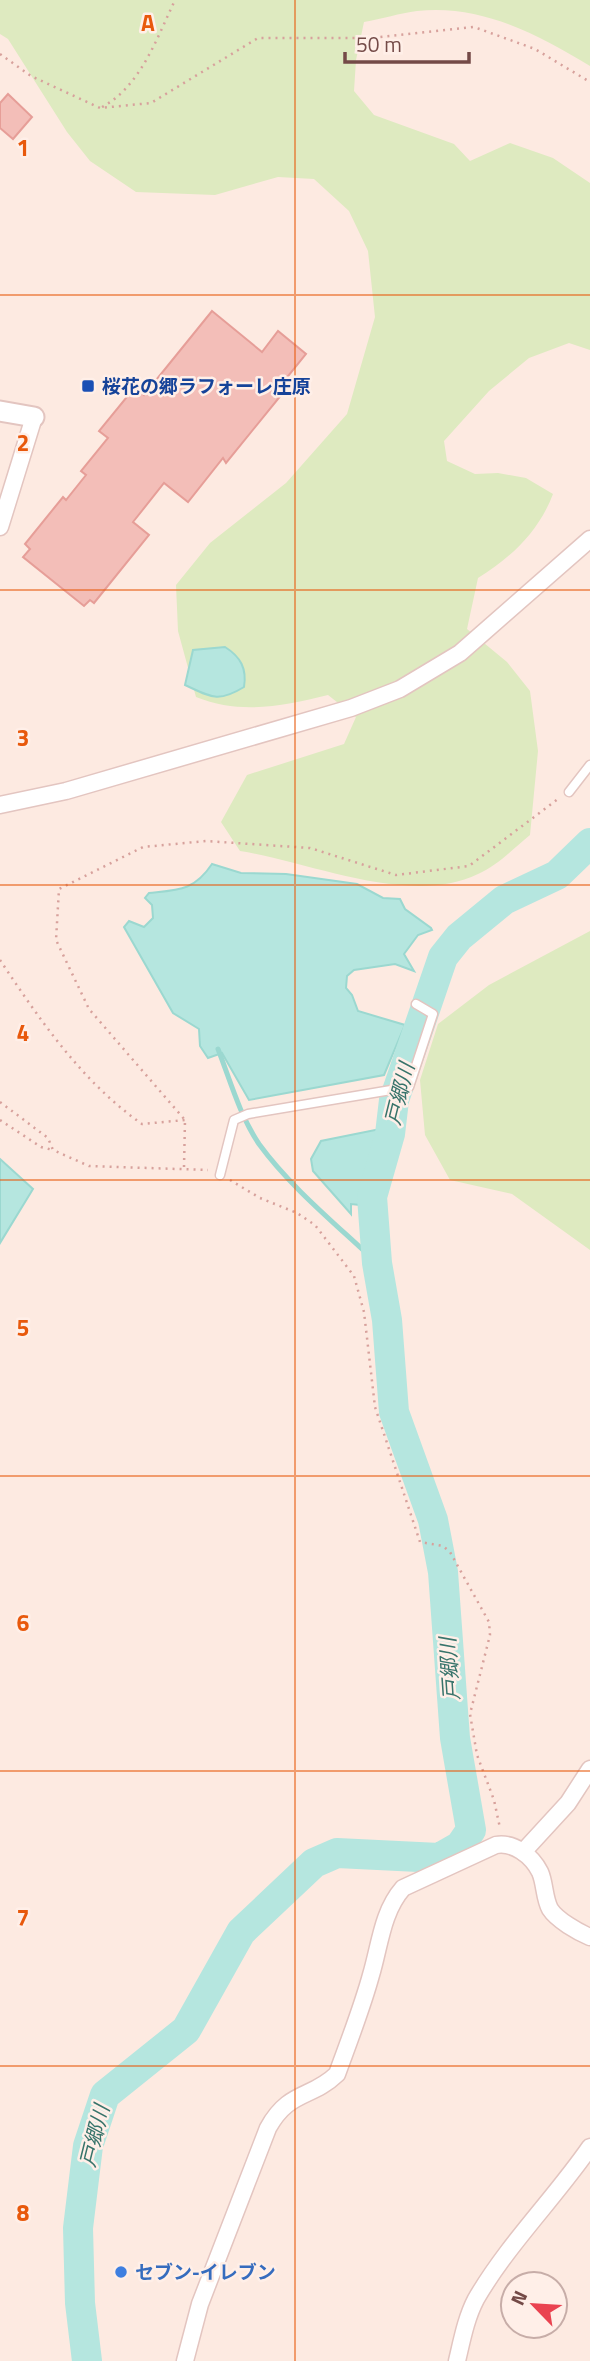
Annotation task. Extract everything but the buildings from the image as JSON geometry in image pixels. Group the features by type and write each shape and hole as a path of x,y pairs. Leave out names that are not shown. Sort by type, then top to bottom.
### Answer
{"street":[{"path":"0,411 34,416 0,527"},
{"path":"0,805 66,791 351,708 400,689 460,653 590,539"},
{"path":"523,1852 568,1803 590,1769"},
{"path":"185,2361 200,2304 268,2128 278,2109 289,2101 326,2085 337,2074 369,1982 381,1932 396,1896 403,1888 496,1846 509,1845 523,1852 540,1872 551,1910 580,1933 590,1937"},
{"path":"457,2361 476,2300 518,2238 590,2147"}],"lane":[{"path":"569,792 590,765"},
{"path":"220,1175 234,1120 248,1114 409,1087 433,1014 416,1004"}],"path":[{"path":"100,108 119,98 134,80 175,0"},
{"path":"0,54 31,76 100,108 151,103 258,38 371,38 474,27 535,49 590,82"},
{"path":"184,1167 184,1119 89,1009 56,940 59,889 143,847 206,841 310,848 396,876 469,866 569,792"},
{"path":"0,960 45,1028 115,1105 142,1124 184,1119"},
{"path":"0,1102 48,1138 53,1150"},
{"path":"0,1120 41,1147 89,1166 184,1167 220,1175 309,1221 354,1276 364,1312 375,1407 420,1542 443,1546 450,1552 489,1622 490,1635 470,1714 477,1755 494,1800 503,1838"}],"green space":[{"path":"0,0 590,0 590,66 550,43 508,24 464,12 441,10 411,12 364,22 356,60 354,91 374,115 454,144 470,161 510,143 553,158 590,183 590,350 569,343 529,358 489,391 444,441 447,461 475,474 498,473 526,478 553,494 540,520 523,542 478,578 467,629 507,662 530,691 538,751 530,835 485,871 451,883 422,886 360,879 240,851 221,822 247,775 344,744 356,717 328,695 262,707 229,706 196,697 178,631 176,585 210,543 286,483 347,414 375,317 368,251 349,211 314,179 278,177 215,195 136,192 90,161 67,132 8,39 0,34"},
{"path":"590,931 590,1250 512,1194 450,1180 425,1135 420,1080 438,1024 489,985"}],"water":[{"path":"225,647 242,664 244,687 221,697 202,693 185,685 193,650"},
{"path":"212,864 241,873 286,874 357,884 383,898 400,899 405,909 431,928 432,930 418,935 404,954 414,971 395,964 354,970 347,976 346,988 358,1011 405,1025 384,1075 249,1100 222,1053 208,1058 200,1046 199,1029 173,1013 124,927 129,921 144,927 153,918 152,905 145,898 149,893 185,888 199,880"},
{"path":"380,1129 365,1184 362,1214 360,1205 351,1204 351,1214 313,1171 311,1159 321,1141"},
{"path":"0,1159 33,1189 0,1243"}],"waterway":[{"name":"戸郷川","path":"87,2361 80,2303 78,2228 88,2146 105,2095 186,2030 241,1932 314,1863 337,1853 439,1858 460,1846 471,1830 455,1738 443,1572 433,1520 394,1412 387,1320 377,1263 372,1197 390,1134 394,1100 443,957 459,937 504,900 557,875 590,843"},
{"path":"218,1049 241,1110 259,1144 300,1191 377,1263"}],"place":[{"name":"桜花の郷ラフォーレ庄原","path":"88,386"},
{"name":"セブン-イレブン","path":"121,2272"}]}
